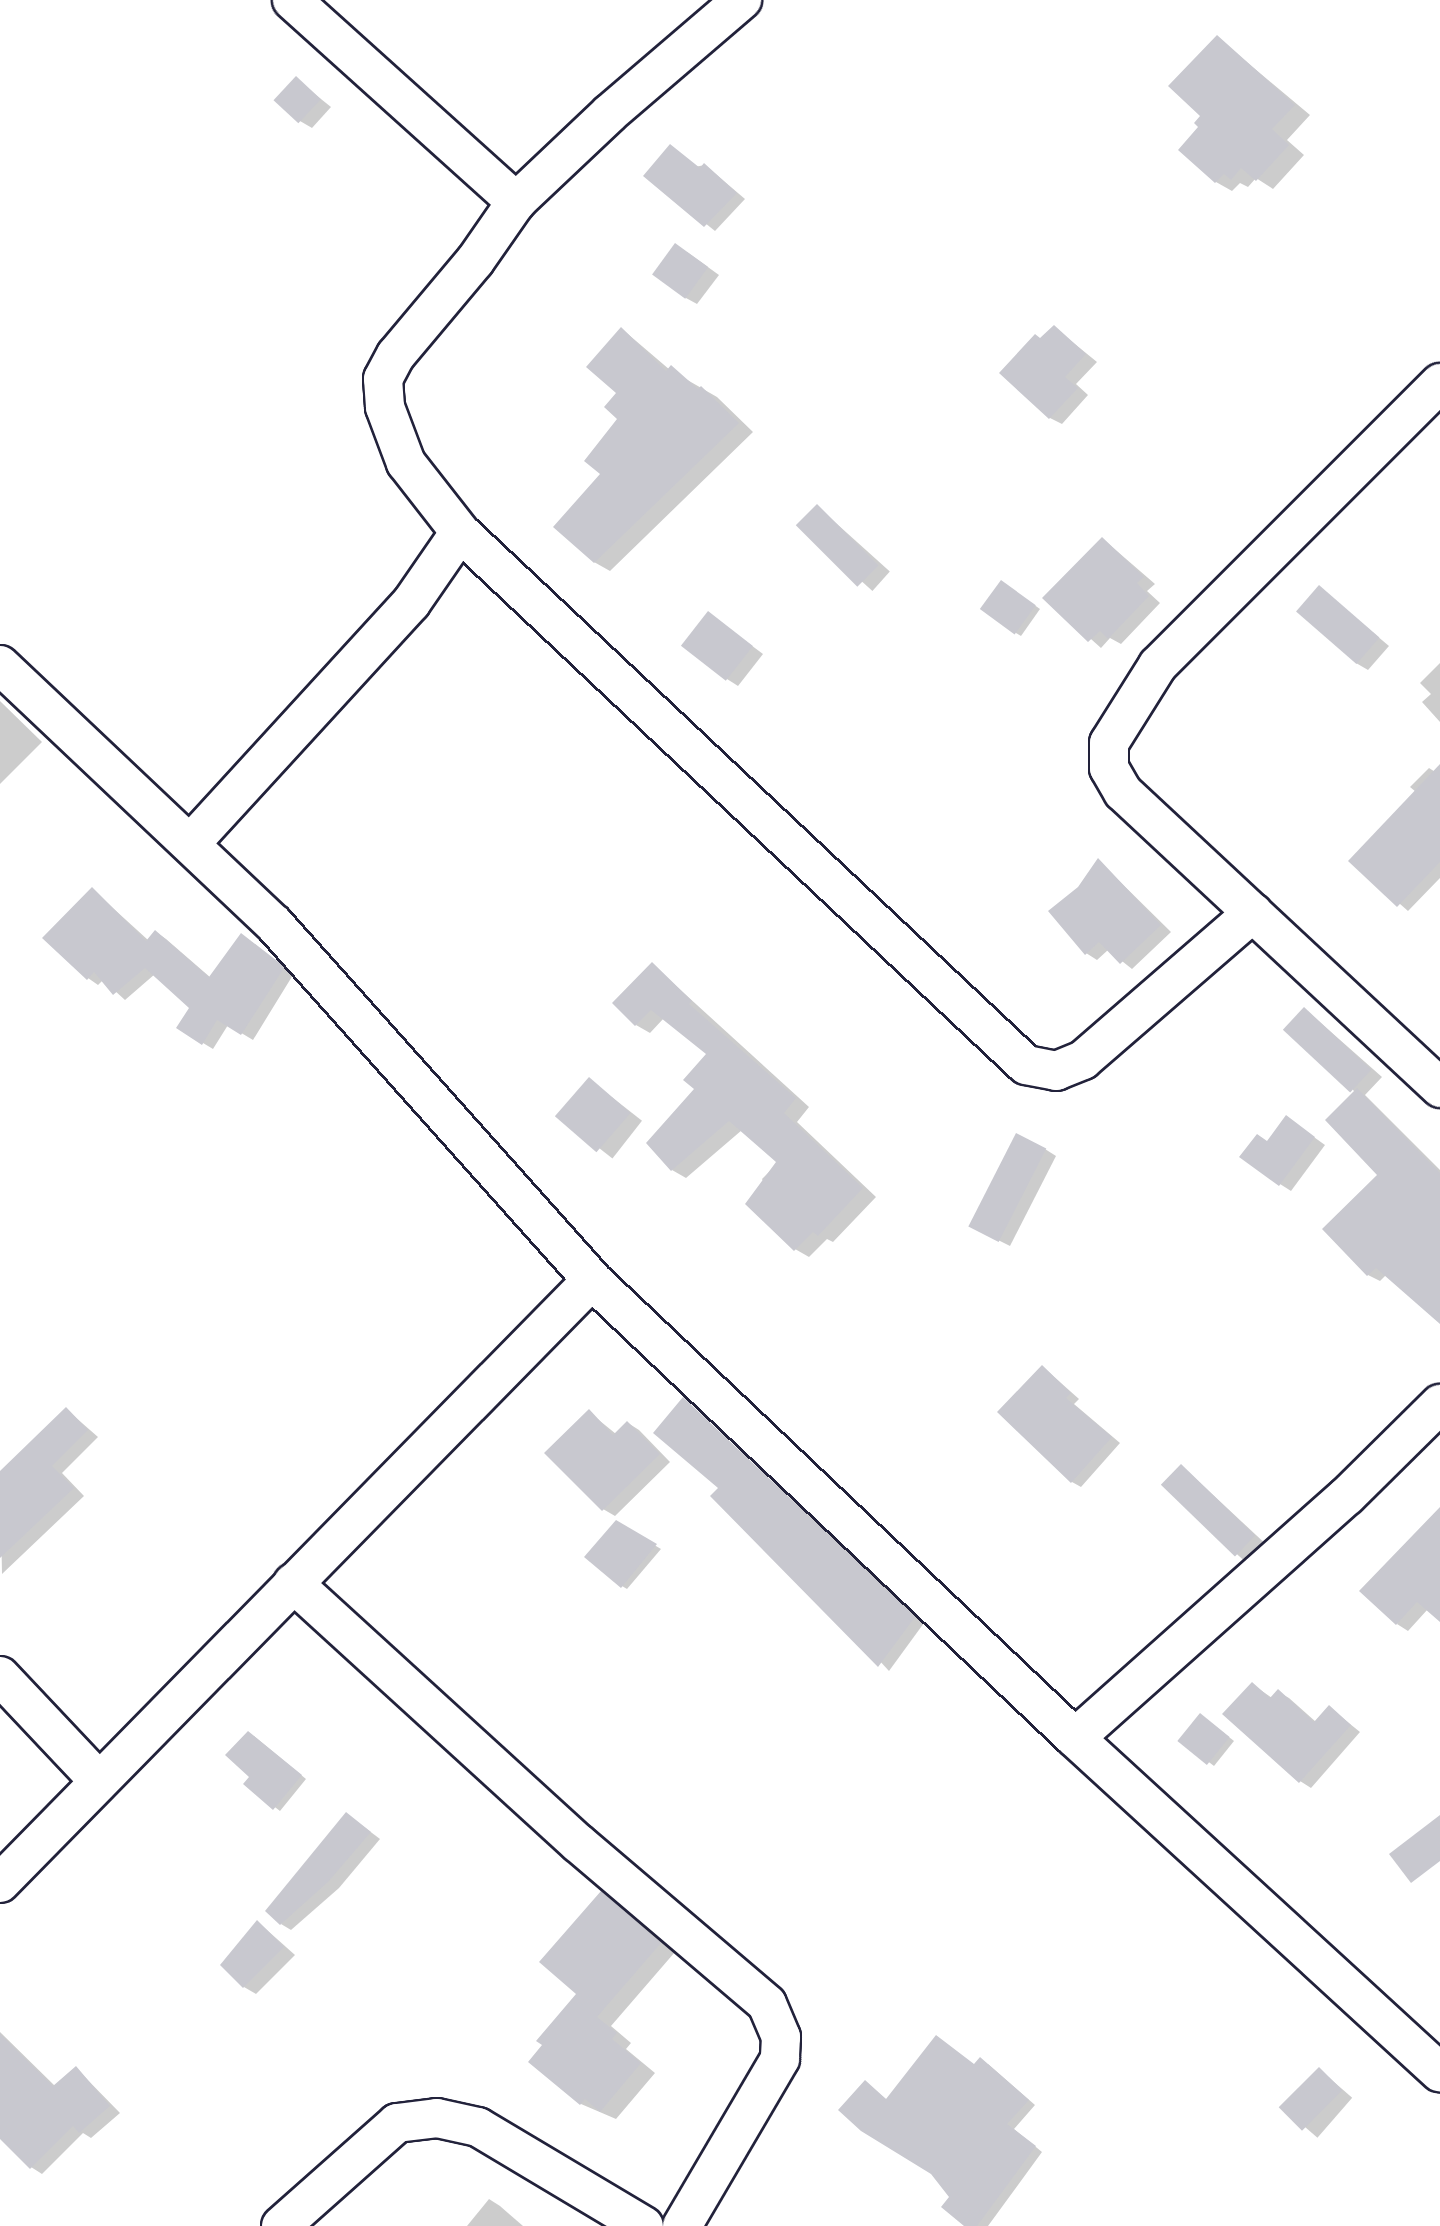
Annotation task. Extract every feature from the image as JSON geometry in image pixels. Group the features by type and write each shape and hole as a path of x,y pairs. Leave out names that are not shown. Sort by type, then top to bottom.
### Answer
{"street":[{"path":"292,0 516,202"},
{"path":"742,0 610,113 516,202 475,261 396,355 383,379 385,407 406,463 460,532 1026,1065 1056,1071 1083,1060 1253,913"},
{"path":"1440,383 1158,665 1109,743 1109,768 1123,792 1440,1088"},
{"path":"191,843 411,603 460,532"},
{"path":"0,665 274,924 592,1280 1074,1738 1440,2072"},
{"path":"0,1883 592,1280"},
{"path":"1074,1738 1347,1496 1440,1404"},
{"path":"293,1583 578,1843 767,2004 781,2037 779,2059 682,2226"},
{"path":"0,1676 100,1781"},
{"path":"281,2226 397,2123 437,2118 478,2127 644,2226"}],"building":[{"path":"1217,35 1295,105 1272,129 1289,145 1256,181 1241,168 1231,180 1224,174 1215,183 1178,150 1198,127 1194,123 1200,116 1168,86"},
{"path":"296,76 321,99 298,123 273,100"},
{"path":"670,144 700,168 704,163 737,193 704,227 643,176"},
{"path":"675,243 708,267 685,299 652,275"},
{"path":"1054,325 1086,354 1065,377 1078,388 1049,419 999,373 1035,334 1040,338"},
{"path":"621,327 666,371 671,365 698,389 701,386 739,423 594,563 553,527 600,474 584,461 617,419 604,407 616,393 586,367"},
{"path":"817,504 879,566 857,587 796,525"},
{"path":"1102,537 1144,577 1137,583 1149,596 1108,639 1100,631 1088,642 1042,598"},
{"path":"1001,580 1036,605 1015,634 980,609"},
{"path":"1319,585 1379,637 1356,664 1296,611"},
{"path":"708,611 753,646 726,681 681,646"},
{"path":"1440,764 1440,862 1397,907 1348,861"},
{"path":"1098,858 1161,925 1120,964 1099,942 1085,955 1048,911 1078,887"},
{"path":"92,887 146,941 155,930 209,977 241,933 281,964 284,968 241,1035 217,1020 202,1045 176,1028 189,1008 145,968 113,995 94,972 87,980 42,938"},
{"path":"652,962 692,1001 689,1004 796,1098 784,1113 863,1188 818,1236 813,1232 794,1251 745,1204 776,1162 729,1121 671,1171 646,1143 694,1089 683,1080 706,1054 651,1010 635,1026 612,1003"},
{"path":"1304,1007 1371,1070 1350,1092 1283,1030"},
{"path":"589,1077 631,1113 596,1152 555,1116"},
{"path":"1357,1088 1440,1173 1440,1324 1376,1268 1367,1276 1322,1229 1377,1175 1325,1120"},
{"path":"1286,1115 1315,1137 1279,1186 1239,1157 1257,1134 1267,1141"},
{"path":"1016,1133 1046,1148 999,1242 968,1227"},
{"path":"1042,1365 1071,1393 1066,1398 1112,1437 1071,1483 997,1412"},
{"path":"683,1397 915,1617 878,1667 710,1496 718,1488 653,1433"},
{"path":"66,1407 88,1430 52,1466 74,1488 0,1558 0,1471"},
{"path":"589,1409 613,1435 627,1421 660,1454 602,1511 544,1453"},
{"path":"1181,1464 1255,1536 1235,1556 1161,1485"},
{"path":"1440,1507 1440,1622 1417,1602 1396,1625 1359,1591"},
{"path":"616,1520 657,1544 621,1588 584,1557"},
{"path":"1252,1682 1270,1698 1278,1689 1314,1722 1329,1705 1351,1725 1299,1783 1222,1714"},
{"path":"1200,1713 1230,1737 1207,1765 1177,1741"},
{"path":"248,1731 302,1775 273,1810 243,1784 249,1777 225,1755"},
{"path":"346,1812 371,1832 328,1882 280,1925 265,1911"},
{"path":"1440,1815 1440,1861 1411,1883 1389,1854"},
{"path":"601,1891 661,1943 597,2017 617,2033 612,2039 641,2063 600,2112 585,2099 580,2105 528,2062 542,2045 536,2041 576,1994 539,1962"},
{"path":"257,1920 284,1947 243,1988 220,1965"},
{"path":"0,2034 53,2086 76,2066 110,2106 79,2133 73,2126 30,2169 0,2139"},
{"path":"936,2035 974,2064 980,2057 1029,2100 1007,2124 1036,2146 977,2226 964,2226 941,2207 949,2197 931,2174 861,2131 838,2110 865,2080 886,2099"},
{"path":"1319,2067 1342,2090 1302,2131 1279,2107"}]}
